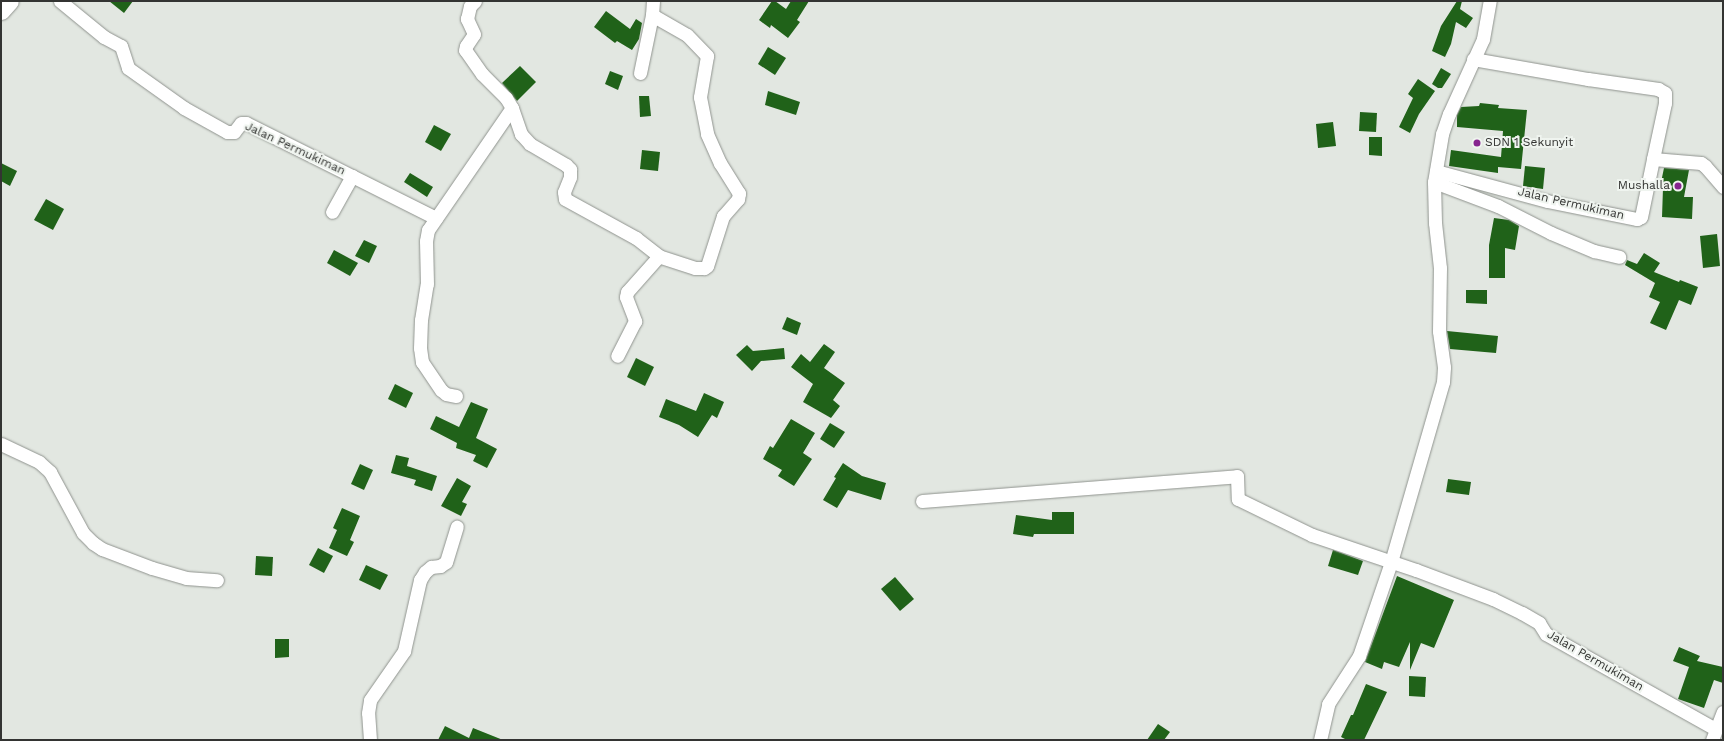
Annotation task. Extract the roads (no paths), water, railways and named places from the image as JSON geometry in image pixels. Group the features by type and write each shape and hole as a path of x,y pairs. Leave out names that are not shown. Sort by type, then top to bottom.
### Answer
{"street":[{"path":"1,11 10,1"},
{"name":"Jalan Permukiman","path":"60,1 104,37 121,46 128,68 184,108 227,132 234,132 241,123 246,123 352,176 332,212"},
{"path":"475,1 470,6 467,19 474,34 465,50 482,74 506,98 512,108 521,134 530,144 566,165 570,169 570,178 564,192 565,199 636,238 659,256 695,268 704,268 707,266 724,216 738,199 739,192 720,163 707,134 700,97 707,56 687,34 652,15"},
{"path":"640,73 652,15 653,1"},
{"path":"1320,740 1328,704 1359,656 1392,562 1444,373 1439,331 1440,268 1435,223 1435,176 1442,134 1482,38 1490,1"},
{"path":"1473,59 1588,79 1658,89 1665,93 1665,103 1653,159 1701,163 1723,187"},
{"path":"456,396 446,394 437,385 422,362 420,348 427,284 426,241 428,230 451,200 466,174 512,108"},
{"name":"Jalan Permukiman","path":"1435,176 1638,219 1641,217 1649,188 1653,159"},
{"path":"352,176 436,218"},
{"path":"1435,176 1551,233 1594,251 1619,257"},
{"path":"618,356 634,321 626,297 627,292 659,256"},
{"path":"1,444 39,462 50,472 84,533 93,543 102,549 152,568 186,578 217,580"},
{"name":"Jalan Permukiman","path":"922,501 1237,476 1238,499 1312,535 1392,562 1493,599 1522,613 1539,623 1546,634 1714,735 1723,712"},
{"path":"370,740 368,713 370,700 404,651 420,580 425,572 431,567 440,566 446,562 457,527"}],"place":[{"name":"SDN 1 Sekunyit","path":"1477,143"},
{"name":"Mushalla","path":"1678,186"}]}
